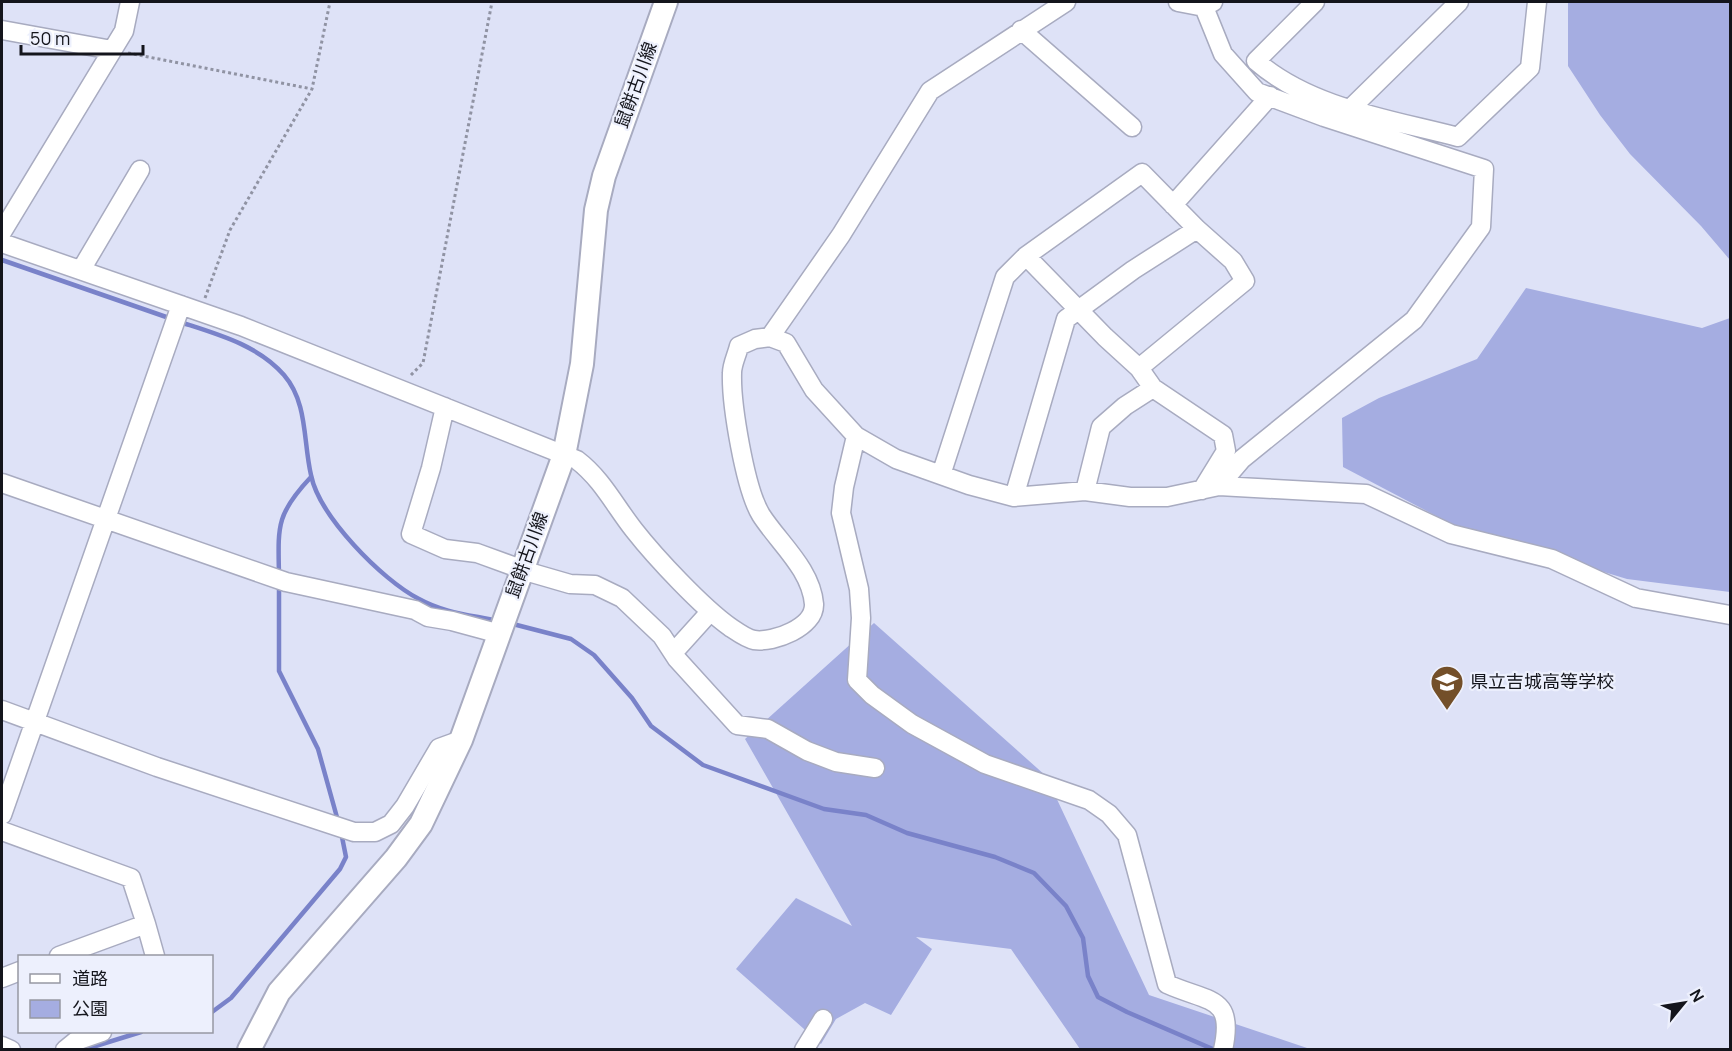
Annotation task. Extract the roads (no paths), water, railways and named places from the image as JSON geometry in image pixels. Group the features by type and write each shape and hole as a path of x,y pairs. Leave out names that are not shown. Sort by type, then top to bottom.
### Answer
{"main road":[{"name":"鼠餅古川線","path":"249,1050 279,992 396,858 421,824 461,740 502,626 527,571 564,455 582,364 596,210 601,187 631,94 666,2"}],"street":[{"path":"2,232 124,31 130,2"},
{"path":"770,337 841,235 930,91 1066,2"},
{"path":"1178,2 1209,4 1223,54 1257,92 1484,169 1481,227 1414,320 1242,459 1211,488"},
{"path":"1315,2 1256,61 1276,79 1341,107 1458,137 1530,68 1537,2"},
{"path":"1350,109 1459,2"},
{"path":"2,30 112,50"},
{"path":"1021,30 1132,127"},
{"path":"1173,205 1270,96"},
{"path":"81,270 140,170"},
{"path":"941,475 1005,277 1026,256 1142,173 1197,229 1233,261 1245,280 1139,368"},
{"path":"1014,497 1066,319 1133,270 1197,229"},
{"path":"2,243 81,270 178,316 201,311 577,460 594,473 635,532 710,612 754,640 781,637 800,628 813,614 809,581 760,513 749,483 737,418 732,372 739,346 755,339 770,337 786,343 814,390 856,436 896,459 1014,497 1085,491 1130,497 1167,497 1211,488 1366,494 1451,534 1552,559 1636,598 1731,615"},
{"path":"1026,256 1105,337 1139,368 1153,388 1223,435 1226,451 1211,488"},
{"path":"2,815 178,316"},
{"path":"1085,491 1101,428 1125,406 1153,388"},
{"path":"445,407 437,447 411,534 445,549 477,553 570,584 595,585 622,598 656,629 670,646 673,654 737,725 768,729 807,751 836,762 875,768"},
{"path":"856,436 844,487 841,513 859,589 861,618 857,680 872,695 912,723 985,765 1089,800 1109,814 1126,835 1167,984 1218,1004 1227,1018 1224,1045"},
{"path":"2,483 281,581 415,610 428,617 502,626"},
{"path":"673,654 710,612"},
{"path":"2,710 351,832 375,832 391,824 405,806 439,748 461,740"},
{"path":"2,831 130,878 154,955"},
{"path":"64,955 146,924"},
{"path":"2,978 18,972"},
{"path":"804,1050 823,1019"},
{"path":"65,1050 76,1041 99,1033"},
{"path":"2,1046 11,1050"}],"waterway":[{"path":"2,260 172,319"},
{"path":"180,322 249,348 274,365 284,375 292,386 301,410 311,475 316,491 339,527 371,562 404,590 428,604 498,621"},
{"path":"279,575 279,532 285,511 311,477"},
{"path":"279,583 279,671 318,749 338,821"},
{"path":"509,623 571,639 594,655 632,698 651,726 703,765 824,809 866,815 907,833 995,857 1034,873 1066,906 1083,938 1088,976 1098,997 1215,1050"},
{"path":"213,1011 231,998 340,869 346,857 341,832"},
{"path":"83,1050 138,1033"}],"place":[{"name":"県立吉城高等学校","path":"1447,711"}]}
